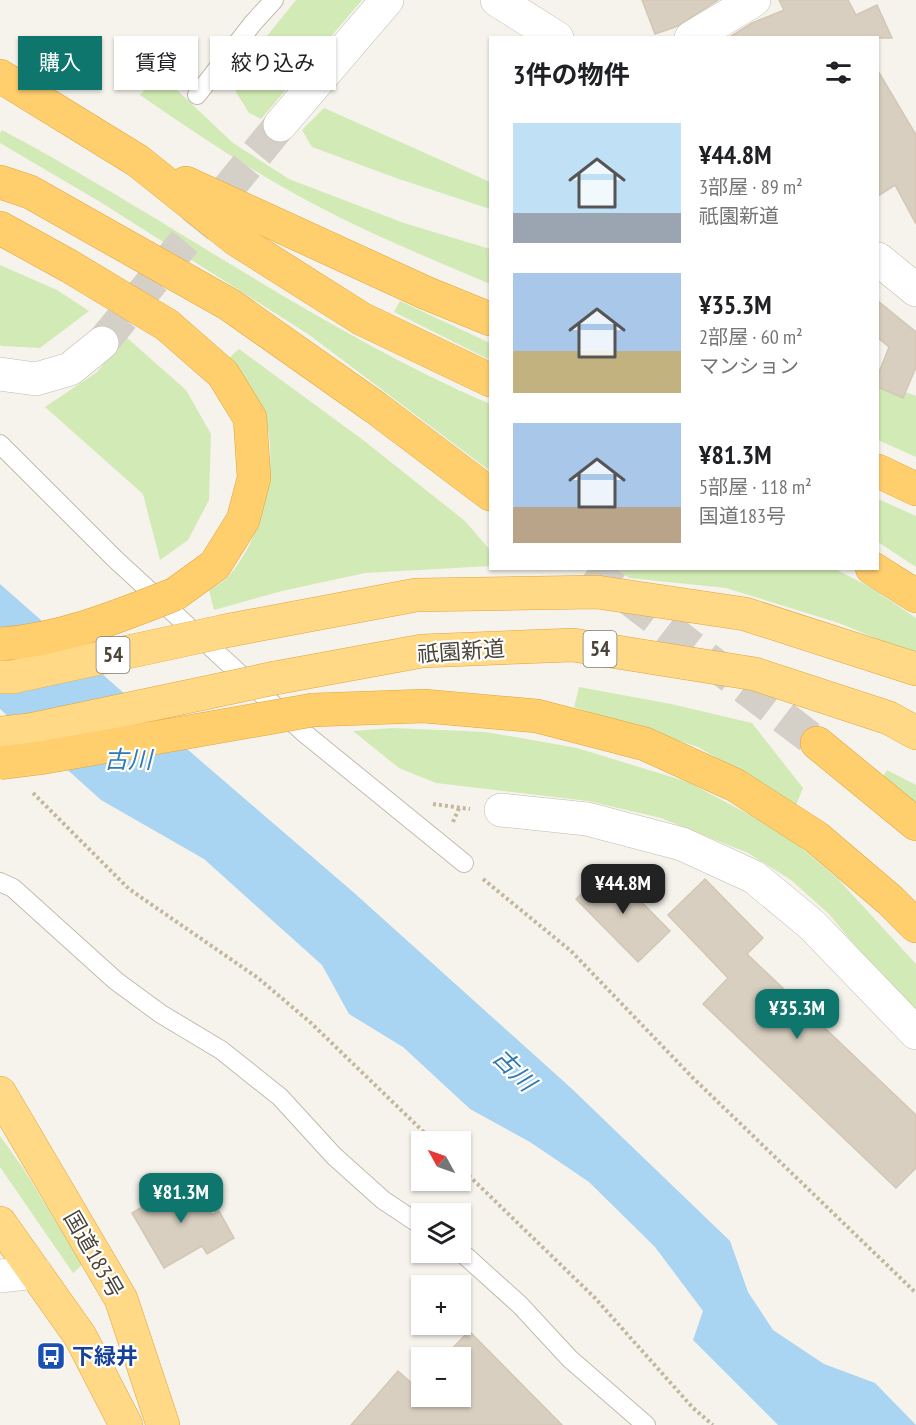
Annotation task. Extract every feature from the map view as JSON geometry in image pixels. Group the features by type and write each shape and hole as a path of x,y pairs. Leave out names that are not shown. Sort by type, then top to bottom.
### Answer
{"highway":[{"path":"0,76 138,161 237,240 362,319 489,380"},
{"path":"138,161 426,293 489,319"},
{"path":"0,182 30,192 230,305 376,408 489,493"},
{"path":"0,228 167,325 223,374 250,418 254,478 243,520 215,565 175,594 103,622 23,642 0,644"},
{"path":"879,471 916,489"},
{"path":"875,570 916,596"},
{"name":"54","path":"0,678 225,631 416,595 597,592 745,614 916,669"},
{"name":"祇園新道","path":"0,733 30,730 275,678 422,651 573,645 755,674 889,718 916,733"},
{"path":"0,763 313,710 424,706 537,716 645,744 735,785 816,837 891,901 916,926"},
{"path":"817,743 916,824"},
{"name":"国道183号","path":"0,1093 121,1299 164,1425"},
{"path":"0,1223 80,1336 126,1425"}],"street":[{"path":"280,125 387,0"},
{"path":"497,0 554,36"},
{"path":"694,36 754,0"},
{"path":"879,260 916,290"},
{"path":"0,374 36,379 59,373 70,369 102,343"},
{"path":"501,810 587,819 682,844 754,877 812,925 916,1033"},
{"path":"0,1276 35,1272"}],"lane":[{"path":"197,95 253,23 274,0"},
{"path":"0,444 115,559 303,732 464,863"},
{"path":"0,882 13,888 116,981 161,1014 221,1050 280,1097 334,1156 383,1200 411,1219"},
{"path":"471,1261 520,1305 570,1359 646,1425"}],"path":[{"path":"25,785 129,889 258,978 319,1031 423,1131"},
{"path":"427,803 459,808 501,810"},
{"path":"464,863 571,951 692,1077 916,1293"},
{"path":"471,1178 595,1298 693,1408 713,1425"}],"green space":[{"path":"296,0 362,0 331,36 267,36"},
{"path":"145,90 177,90 233,143 289,179 404,223 489,249 489,284 343,219 295,194 197,134 140,95"},
{"path":"236,90 286,90 261,119 249,113"},
{"path":"324,108 489,182 489,209 312,147 302,130"},
{"path":"2,130 63,164 365,342 427,375 489,404 489,470 308,334 102,203 0,143"},
{"path":"0,265 57,290 89,311 40,348 0,345"},
{"path":"400,301 489,343 489,360 394,312"},
{"path":"126,337 186,390 211,434 209,500 188,540 160,560 143,494 45,407 97,372"},
{"path":"239,349 363,440 465,521 489,549 489,566 365,573 282,591 214,610 209,590 228,577 249,546 263,508 270,468 266,420 252,392 229,358"},
{"path":"879,382 916,396 916,457 879,440"},
{"path":"879,499 916,516 916,567 879,543"},
{"path":"619,570 837,570 870,587 916,618 916,655 839,623 726,588 629,578"},
{"path":"579,687 671,704 752,723 803,788 796,805 698,747 574,707"},
{"path":"393,728 486,732 577,748 688,782 784,833 838,879 916,964 916,1013 879,975 829,914 791,880 748,853 661,818 588,801 436,783 399,768 353,731"},
{"path":"887,770 916,785 916,807 881,780"},
{"path":"0,1136 23,1168 82,1265 73,1273 0,1167"}],"water":[{"name":"古川","path":"0,584 352,891 571,1088 730,1241 748,1292 773,1330 824,1364 875,1383 916,1425 778,1425 693,1340 703,1311 655,1247 589,1182 530,1142 470,1109 403,1047 349,1014 322,965 204,859 101,800 0,709"}],"building":[{"path":"642,0 718,0 678,26 655,34"},
{"path":"779,0 848,0 856,15 877,5 892,38 879,38 879,36 731,36 752,23 784,10"},
{"path":"879,73 916,135 916,224 895,185 879,195"},
{"path":"879,302 916,332 916,367 903,398 879,387 879,372 889,347 879,339"},
{"path":"608,868 670,931 638,962 576,899"},
{"path":"705,879 763,938 747,954 916,1115 916,1168 896,1188 703,1004 728,978 668,915"},
{"path":"189,1175 212,1215 219,1211 234,1238 207,1254 202,1246 164,1268 132,1213 170,1190 168,1187"},
{"path":"471,1333 562,1425 351,1425 398,1371 411,1382 411,1407 471,1407 471,1347 454,1347 465,1335 471,1335"}],"tunnel":[{"path":"102,343 280,125"},
{"path":"592,570 817,743"}],"place":[{"name":"下緑井","path":"51,1356"}]}
